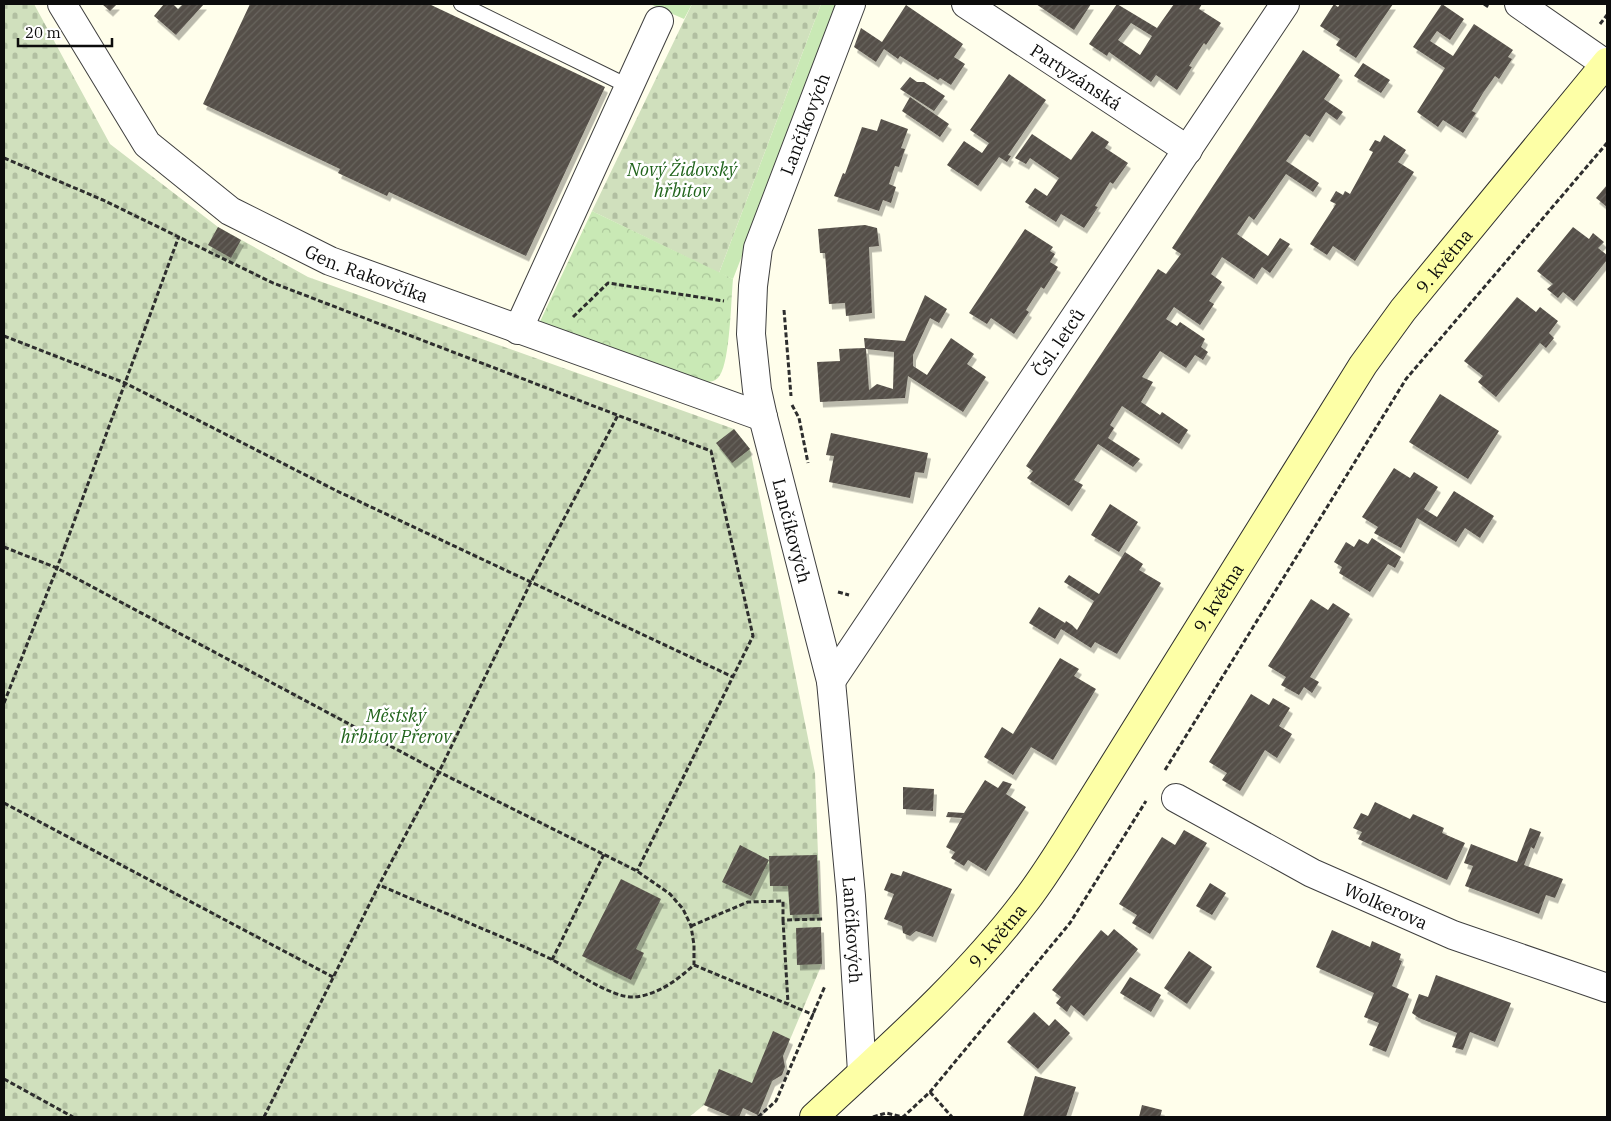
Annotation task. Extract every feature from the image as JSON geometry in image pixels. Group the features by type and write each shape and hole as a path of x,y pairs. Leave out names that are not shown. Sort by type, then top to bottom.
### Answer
{"main road":[{"name":"9. května","path":"814,1117 926,1014 980,956 1024,902 1065,843 1363,365 1403,310 1607,64"}],"street":[{"name":"Gen. Rakovčíka","path":"62,4 147,144 230,211 330,261 763,417"},
{"name":"Lančíkových","path":"851,4 758,248 753,286 751,334 757,390 763,417 831,681 851,896 862,1072"},
{"name":"Partyzánská","path":"966,4 1188,150"},
{"name":"Čsl. letců","path":"831,681 1285,4"},
{"path":"1518,4 1607,64"},
{"path":"518,330 660,21"},
{"name":"Wolkerova","path":"1176,798 1312,873 1452,935 1607,988"}],"lane":[{"path":"461,4 630,87"}],"path":[{"path":"1164,771 1406,379 1607,143"},
{"path":"4,158 103,200 273,283 711,451 753,636 637,872"},
{"path":"4,703 57,568 180,236"},
{"path":"567,323 608,283 726,301"},
{"path":"783,300 792,403 799,418 809,466"},
{"path":"4,336 125,384 337,491 733,677"},
{"path":"264,1117 379,885 439,772 531,582 618,415"},
{"path":"4,547 57,568 439,772 637,872 670,894 682,909 691,926 694,944 694,965 679,979 661,989 634,997 616,993 552,960 379,885"},
{"path":"834,591 849,595"},
{"path":"873,1117 886,1113 903,1117 930,1092 1070,923 1148,797"},
{"path":"4,803 333,977"},
{"path":"552,960 604,854"},
{"path":"691,926 748,902 783,901 788,1003"},
{"path":"783,920 826,919 826,927"},
{"path":"694,965 814,1015"},
{"path":"758,1117 776,1101 828,980"},
{"path":"4,1079 73,1117"},
{"path":"930,1092 952,1117"}],"green space":[{"name":"Městský hřbitov Přerov","path":"4,4 34,4 110,144 218,227 308,277 734,429 750,449 815,773 822,964 758,1115 743,1108 739,1117 732,1117 704,1105 689,1117 4,1117"},
{"path":"650,4 692,4 684,19"},
{"name":"Nový Židovský hřbitov","path":"692,4 821,4 719,273 592,211"},
{"path":"821,4 840,4 733,279 719,273"},
{"path":"592,211 733,279 726,357 717,379 703,383 537,328"}],"building":[{"path":"102,4 117,4 110,11"},
{"path":"164,4 173,4 178,9 183,4 204,4 176,35 154,16"},
{"path":"250,4 429,4 605,87 526,256 389,192 387,196 338,173 340,169 203,104"},
{"path":"1036,4 1091,4 1074,30"},
{"path":"1117,4 1157,28 1174,4 1202,4 1199,9 1221,23 1206,45 1204,43 1196,55 1189,66 1192,67 1177,90 1156,75 1151,82 1109,52 1107,56 1089,44","holes":["1131,23 1152,36 1140,55 1118,40"]},
{"path":"1334,4 1338,7 1340,4 1393,4 1356,58 1336,45 1340,39 1320,26"},
{"path":"1442,4 1464,19 1450,40 1437,31 1430,41 1453,56 1474,24 1513,50 1508,57 1512,59 1499,79 1495,76 1483,93 1472,111 1476,113 1463,133 1443,120 1438,127 1417,112 1445,68 1413,47"},
{"path":"906,5 963,44 954,57 965,64 951,85 940,78 938,80 900,56 898,59 884,49 876,62 854,47 861,28 882,42"},
{"path":"1303,50 1340,75 1324,99 1343,112 1337,120 1326,112 1310,137 1305,134 1286,161 1319,183 1313,192 1286,174 1254,220 1249,216 1237,234 1268,256 1280,238 1290,244 1270,273 1262,267 1254,279 1222,257 1211,274 1222,282 1209,301 1214,304 1200,325 1174,307 1166,319 1177,326 1180,322 1205,339 1201,347 1208,352 1203,360 1195,355 1186,368 1160,351 1142,377 1153,382 1141,402 1160,415 1162,412 1188,430 1179,444 1122,406 1110,425 1114,428 1108,438 1140,459 1133,467 1098,444 1074,480 1083,485 1069,506 1027,478 1033,471 1026,466 1158,269 1166,274 1181,254 1172,248"},
{"path":"1363,63 1390,80 1381,93 1354,76"},
{"path":"1009,74 1046,100 1008,155 1011,156 1007,162 999,157 978,186 947,165 964,141 982,153 989,143 970,130"},
{"path":"910,77 917,82 924,82 945,96 934,111 900,89"},
{"path":"910,97 949,124 940,137 902,111"},
{"path":"881,119 908,129 901,148 905,149 899,167 895,166 889,184 896,187 891,203 883,200 879,211 834,196 843,173 845,174 862,127 877,131"},
{"path":"1092,131 1109,142 1105,148 1128,163 1113,184 1110,182 1095,206 1098,207 1084,228 1061,214 1056,222 1025,202 1035,188 1047,196 1059,178 1030,158 1026,164 1015,158 1032,134 1071,160"},
{"path":"1384,135 1406,150 1398,162 1414,172 1355,261 1333,246 1327,255 1310,244 1336,204 1330,201 1336,191 1343,195 1345,191 1350,194 1373,152 1369,150 1375,140 1380,142"},
{"path":"1607,185 1607,207 1596,198"},
{"path":"865,225 877,228 879,246 869,247 872,313 846,316 845,303 829,304 825,253 820,253 818,229"},
{"path":"218,227 241,240 231,258 208,245"},
{"path":"1573,227 1589,239 1593,233 1604,242 1598,248 1607,255 1607,260 1574,301 1563,292 1558,298 1547,289 1553,284 1537,271"},
{"path":"1025,229 1053,247 1050,251 1055,254 1050,262 1058,267 1044,289 1041,287 1033,299 1026,310 1029,312 1014,334 991,318 987,324 969,313"},
{"path":"925,295 947,309 939,323 930,318 913,355 913,366 927,375 951,338 974,354 967,364 986,377 963,412 908,376 905,398 820,402 817,362 840,361 839,349 865,348 864,338 905,341","holes":["866,349 894,352 893,389 877,384 869,390"]},
{"path":"1517,297 1536,312 1540,307 1558,321 1549,333 1554,338 1546,348 1540,343 1496,397 1478,382 1483,376 1464,361"},
{"path":"1440,394 1499,431 1468,479 1409,442"},
{"path":"734,429 750,449 732,463 716,443"},
{"path":"831,433 928,453 924,473 915,472 910,498 829,482 834,456 826,455"},
{"path":"1394,468 1410,478 1414,472 1438,487 1424,509 1437,517 1454,491 1494,516 1480,538 1465,528 1456,542 1417,518 1401,548 1374,533 1378,527 1362,517"},
{"path":"1110,504 1138,522 1119,552 1091,535"},
{"path":"1372,538 1401,557 1395,568 1388,564 1370,592 1339,573 1342,567 1334,562 1346,542 1354,547 1359,539 1368,544"},
{"path":"1125,552 1143,564 1139,570 1161,583 1117,654 1095,642 1091,648 1061,629 1055,639 1029,623 1039,607 1065,623 1066,621 1077,630 1094,601 1064,582 1069,575 1099,594"},
{"path":"1311,599 1328,610 1333,603 1350,614 1310,677 1319,682 1312,693 1304,687 1299,695 1281,685 1286,677 1268,666"},
{"path":"1060,658 1079,669 1074,676 1096,689 1053,760 1031,747 1013,775 984,757 1002,727 1013,734"},
{"path":"1251,694 1269,705 1273,698 1290,708 1279,726 1292,734 1277,758 1265,750 1240,791 1222,780 1227,773 1209,762"},
{"path":"985,780 998,788 1003,781 1012,784 1006,794 1026,807 986,871 968,860 964,866 951,858 955,852 946,847 962,818 946,817 948,812 964,813"},
{"path":"903,787 934,789 933,811 903,809"},
{"path":"1375,802 1410,819 1413,814 1444,828 1442,833 1465,843 1447,880 1358,839 1362,832 1353,828 1361,813 1368,816"},
{"path":"1530,828 1541,832 1534,849 1531,847 1524,865 1563,879 1555,898 1546,895 1539,914 1465,886 1473,866 1464,863 1471,844 1517,862"},
{"path":"1184,830 1207,843 1150,934 1132,923 1137,915 1119,904 1162,837 1175,845"},
{"path":"740,845 769,860 751,896 722,882"},
{"path":"817,855 819,914 790,915 788,886 770,886 769,856"},
{"path":"903,871 952,889 933,937 916,931 910,936 903,933 902,926 884,919 894,894 884,890 891,873 901,876"},
{"path":"621,879 661,899 636,949 644,953 631,980 582,956"},
{"path":"1210,883 1226,893 1212,915 1196,906"},
{"path":"821,927 822,964 797,965 796,928"},
{"path":"1114,929 1138,949 1084,1016 1071,1005 1067,1012 1056,1003 1061,997 1052,990 1101,930 1108,936"},
{"path":"1332,930 1370,947 1372,941 1401,954 1399,960 1402,961 1392,986 1409,994 1386,1052 1369,1045 1379,1023 1364,1017 1374,993 1316,967"},
{"path":"1189,951 1212,967 1187,1004 1164,988"},
{"path":"1436,975 1511,1003 1495,1042 1470,1032 1463,1050 1452,1047 1457,1033 1419,1018 1412,1013 1419,994 1428,997"},
{"path":"1130,977 1161,995 1151,1012 1120,993"},
{"path":"1034,1012 1049,1026 1055,1019 1070,1033 1038,1069 1007,1042"},
{"path":"773,1031 790,1039 783,1056 785,1067 782,1075 772,1081 758,1115 743,1108 739,1117 732,1117 704,1105 719,1069 752,1083"},
{"path":"1035,1076 1076,1087 1066,1117 1023,1117"},
{"path":"1142,1105 1162,1110 1160,1117 1139,1117"}]}
